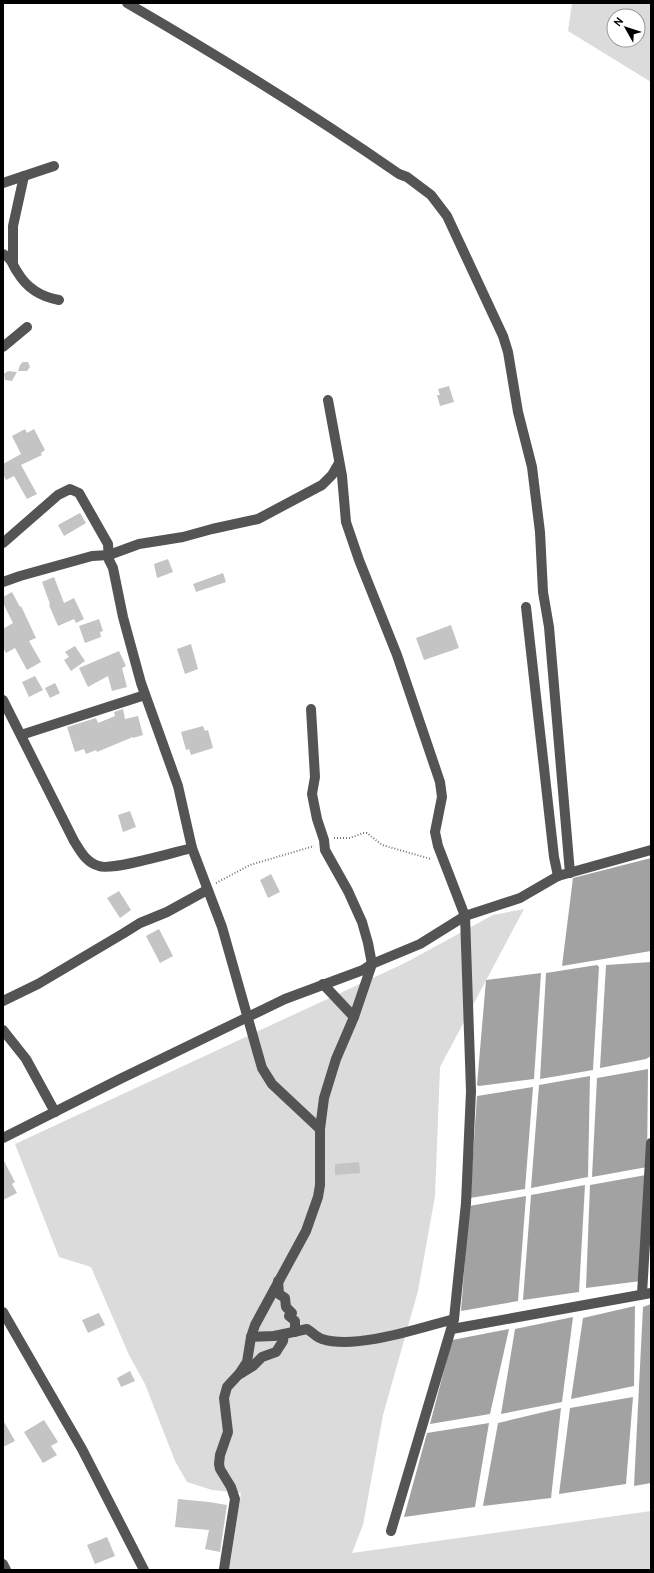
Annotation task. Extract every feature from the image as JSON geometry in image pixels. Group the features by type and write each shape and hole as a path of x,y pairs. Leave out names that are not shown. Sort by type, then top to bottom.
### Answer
{"street":[{"path":"127,3 222,59 400,174 407,177 431,195 451,224 504,336 518,412 532,467 540,532 543,592 549,627 570,873"},
{"path":"3,183 54,166"},
{"path":"13,262 13,226 24,176"},
{"path":"3,254 9,257 17,272 30,287 46,298 59,300"},
{"path":"3,347 27,327"},
{"path":"328,400 339,463 346,522 359,560 397,655 440,782 442,797 435,832 438,846 465,916 471,1091 466,1203 453,1324 391,1531"},
{"path":"3,582 92,556 109,555 139,544 183,537 258,519 322,485 332,475 339,463"},
{"path":"3,543 58,495 70,489 79,493 108,544 109,555 123,617 145,695 178,786 192,848 222,927 262,1068 272,1084 320,1129"},
{"path":"526,607 554,857 558,876"},
{"path":"21,735 145,695"},
{"path":"3,700 74,840 85,858 99,866 113,867 192,848"},
{"path":"224,1569 235,1499 231,1486 220,1469 219,1464 220,1455 228,1432 224,1398 227,1387 247,1362 251,1337 255,1325 306,1231 318,1197 320,1185 320,1129 324,1098 336,1059 354,1017 372,964 362,922 348,891 325,850 324,840 317,819 312,794 315,777 311,710"},
{"path":"3,1138 285,999 363,970 372,964 420,944 465,916 520,898 558,876 651,850"},
{"path":"3,1001 38,984 140,923 167,912 207,890"},
{"path":"323,984 354,1017"},
{"path":"3,1030 26,1059 55,1112"},
{"path":"251,1337 274,1336 307,1329 320,1339 337,1343 368,1340 453,1324 647,1293 651,1142"},
{"path":"236,1376 254,1366 262,1357 276,1352 290,1333 295,1321 289,1316 292,1312 286,1307 285,1298 279,1294 278,1281"},
{"path":"3,1312 82,1449 144,1570"},
{"path":"3,1564 6,1570"}],"shaded area":[{"path":"572,3 651,3 651,82 568,31"},
{"path":"651,858 651,951 562,966 573,878"},
{"path":"524,909 440,1067 435,1196 418,1291 383,1415 363,1525 352,1553 651,1511 651,1570 227,1570 230,1564 241,1493 212,1490 187,1482 175,1461 145,1384 129,1355 91,1267 59,1257 15,1144 405,963 493,915"},
{"path":"651,962 651,1056 646,1059 600,1068 606,965"},
{"path":"597,965 599,967 593,1070 540,1079 546,973"},
{"path":"541,973 534,1079 479,1086 477,1085 486,980"},
{"path":"648,1069 647,1167 592,1177 597,1078"},
{"path":"590,1076 588,1177 531,1188 539,1085"},
{"path":"533,1087 525,1189 470,1198 477,1096"},
{"path":"646,1175 641,1281 586,1288 590,1185"},
{"path":"585,1185 579,1292 523,1300 531,1195"},
{"path":"526,1196 518,1301 461,1311 469,1206"},
{"path":"651,1304 651,1483 634,1486 643,1307"},
{"path":"635,1306 634,1386 571,1399 583,1318"},
{"path":"573,1317 562,1402 501,1414 515,1329"},
{"path":"509,1329 490,1414 430,1424 452,1340"},
{"path":"633,1397 626,1484 559,1494 570,1408"},
{"path":"561,1408 551,1498 483,1506 498,1423"},
{"path":"489,1423 475,1507 404,1517 427,1433"}],"building":[{"path":"23,362 28,362 30,367 27,371 18,371 20,365"},
{"path":"8,371 17,372 12,381 5,380 4,374"},
{"path":"449,386 454,402 440,406 437,395 440,395 438,389"},
{"path":"25,429 27,433 34,429 45,450 41,453 42,455 21,465 37,494 27,499 14,476 6,480 3,474 3,464 21,454 12,436"},
{"path":"80,513 86,523 64,536 58,525"},
{"path":"168,559 173,572 157,578 154,564"},
{"path":"223,573 226,582 196,592 193,584"},
{"path":"54,577 64,603 74,598 84,619 76,623 74,619 58,626 49,605 50,604 42,582"},
{"path":"12,592 20,607 21,606 36,638 29,641 41,662 27,670 15,648 6,653 3,648 3,629 13,623 3,603 3,597"},
{"path":"99,619 103,631 100,632 101,637 85,643 79,626"},
{"path":"451,625 459,648 424,660 416,638"},
{"path":"191,644 198,669 185,674 177,649"},
{"path":"75,646 85,661 71,671 64,660 69,657 65,652"},
{"path":"119,651 126,666 122,668 127,687 112,691 108,676 88,687 79,668"},
{"path":"35,676 43,690 29,697 22,682"},
{"path":"55,683 60,693 50,698 45,688"},
{"path":"123,709 125,719 138,716 143,735 133,737 97,752 96,750 86,754 84,749 75,752 67,727 96,718 98,723 115,716 114,712"},
{"path":"203,726 205,731 208,730 213,748 191,755 189,749 186,750 181,732"},
{"path":"130,811 136,827 123,832 118,815"},
{"path":"271,874 280,892 268,898 260,880"},
{"path":"119,891 131,910 120,918 107,898"},
{"path":"159,929 173,956 160,963 146,936"},
{"path":"3,1159 15,1182 12,1184 17,1193 3,1200"},
{"path":"359,1162 360,1173 335,1175 335,1164"},
{"path":"99,1313 105,1325 88,1333 82,1320"},
{"path":"130,1371 135,1381 121,1387 117,1378"},
{"path":"3,1420 15,1441 3,1447"},
{"path":"44,1420 58,1442 51,1446 57,1455 43,1463 24,1432"},
{"path":"178,1499 227,1505 220,1552 205,1549 209,1530 175,1527"},
{"path":"107,1537 115,1556 95,1564 87,1545"}]}
